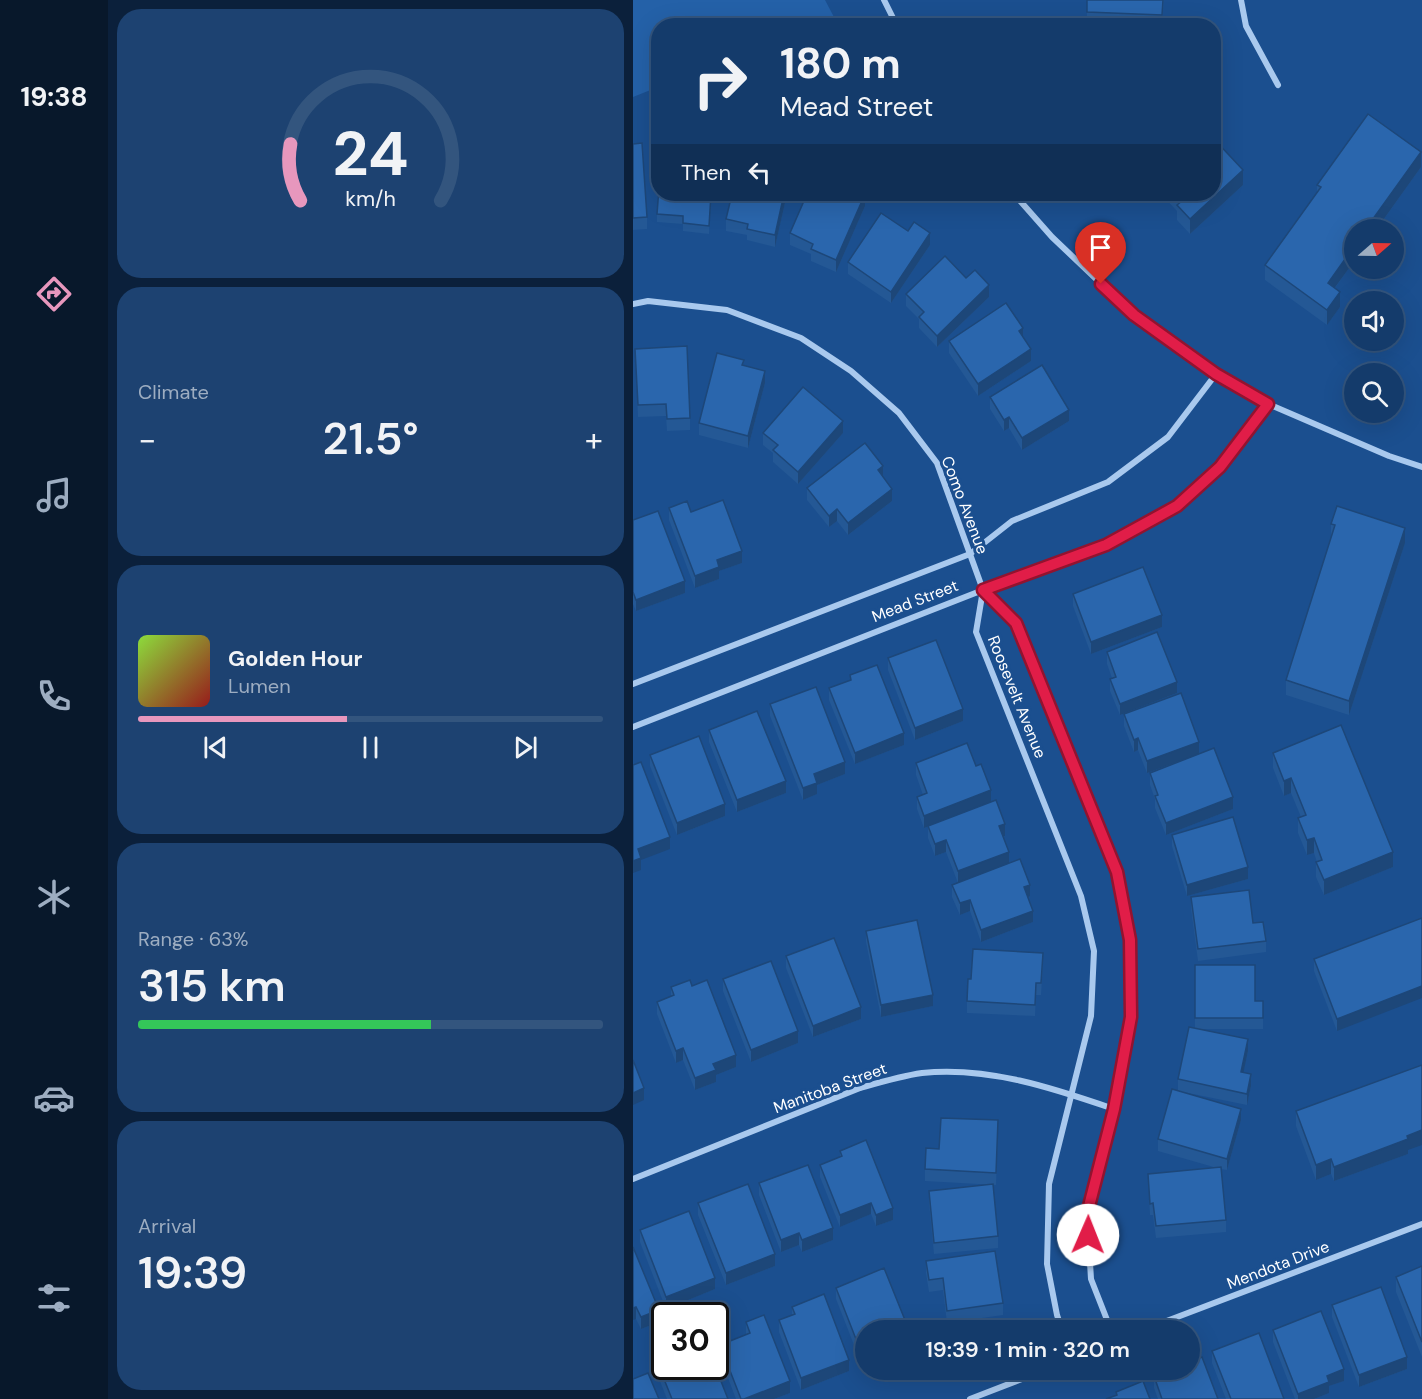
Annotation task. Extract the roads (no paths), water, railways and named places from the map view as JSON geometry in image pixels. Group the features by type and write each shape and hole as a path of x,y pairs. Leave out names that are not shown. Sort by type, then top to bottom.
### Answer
{"street":[{"path":"884,0 893,18"},
{"path":"1241,0 1247,26 1278,86"},
{"path":"1020,201 1052,237 1134,315 1216,374 1268,404 1389,456 1422,467"},
{"name":"Como Avenue","path":"633,304 648,301 727,310 801,338 851,371 899,413 937,463 983,590"},
{"name":"Mead Street","path":"633,684 970,554 1012,521 1108,482 1168,437 1216,374"},
{"name":"Mead Street","path":"633,727 983,590 1106,545 1177,506 1220,467 1268,404"},
{"name":"Roosevelt Avenue","path":"983,590 977,632 1081,896 1094,951 1091,1016 1049,1184 1047,1264 1059,1320"},
{"name":"Roosevelt Avenue","path":"983,590 1016,623 1117,872 1130,940 1131,1017 1114,1109 1087,1214 1091,1279 1107,1320"},
{"name":"Manitoba Street","path":"633,1179 860,1088 893,1078 923,1073 962,1072 1006,1078 1071,1094 1114,1109"},
{"name":"Mendota Drive","path":"1169,1320 1422,1224"},
{"path":"970,1399 1019,1380"}]}
